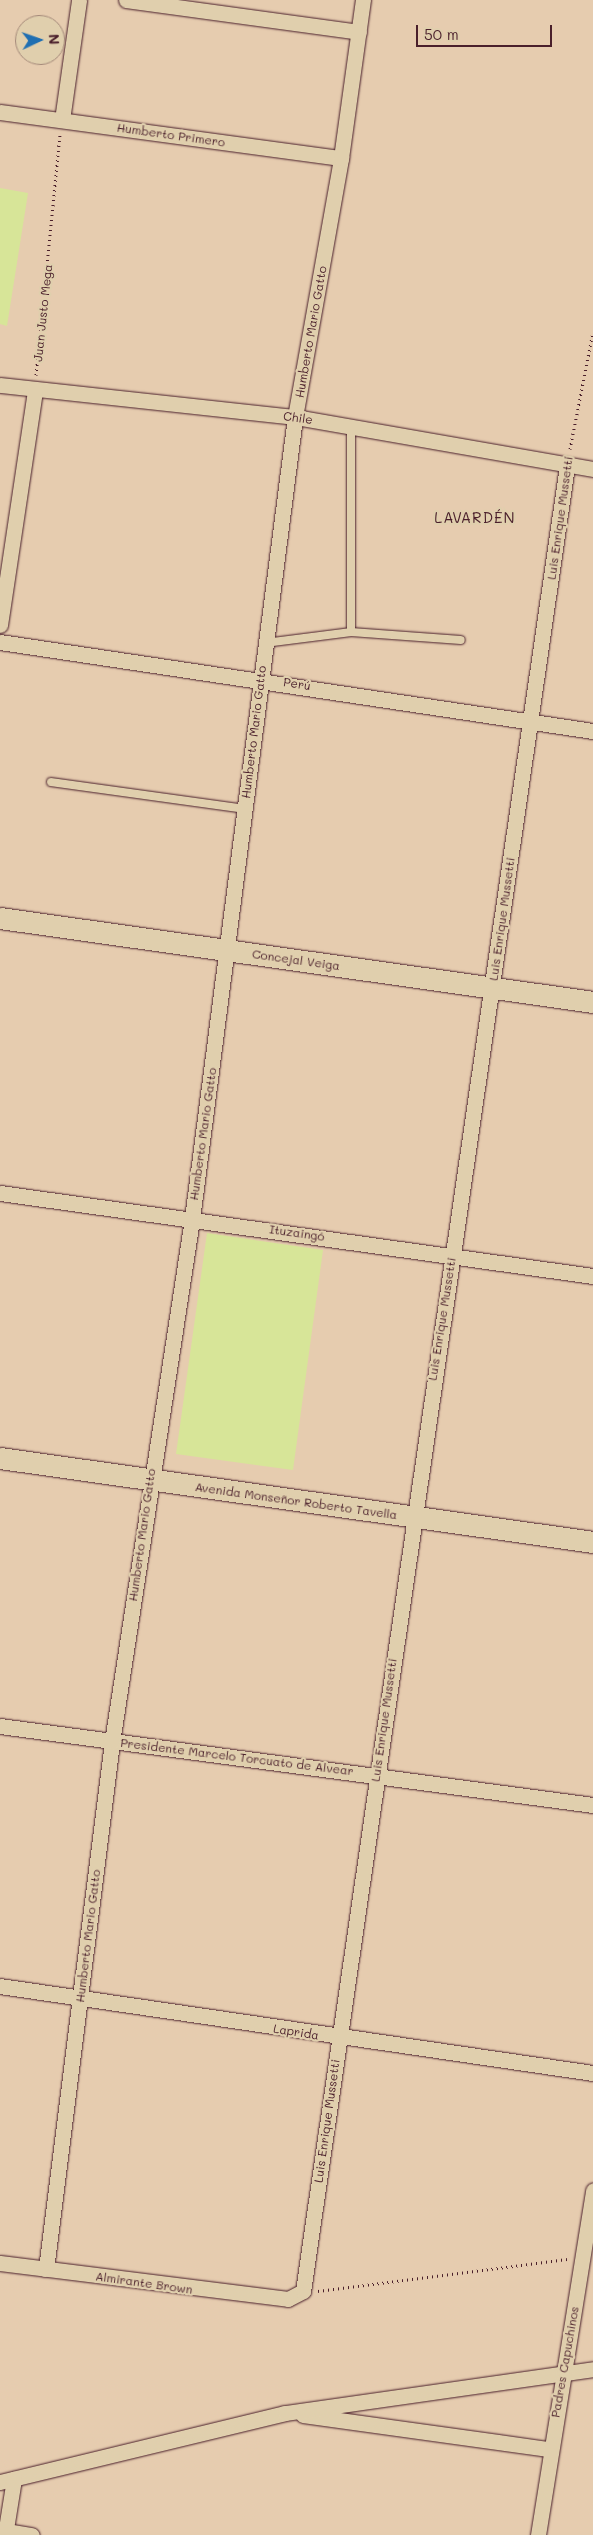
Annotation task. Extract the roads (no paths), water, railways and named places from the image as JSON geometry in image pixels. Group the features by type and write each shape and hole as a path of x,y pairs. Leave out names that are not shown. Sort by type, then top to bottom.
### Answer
{"street":[{"path":"62,120 80,0"},
{"path":"126,0 359,32"},
{"name":"Humberto Mario Gatto","path":"46,2269 112,1742 149,1480 192,1219 295,417 341,158 363,0"},
{"name":"Humberto Primero","path":"0,112 341,158"},
{"name":"Chile","path":"0,385 295,417 593,469"},
{"path":"0,625 35,390"},
{"name":"Luis Enrique Mussetti","path":"288,2299 302,2291 412,1517 492,987 567,465"},
{"name":"Perú","path":"0,642 260,678 593,731"},
{"name":"Concejal Veiga","path":"0,918 593,1002"},
{"name":"Ituzaingó","path":"0,1193 593,1276"},
{"name":"Avenida Monseñor Roberto Tavella","path":"0,1458 593,1542"},
{"name":"Presidente Marcelo Torcuato de Alvear","path":"0,1726 112,1742 376,1774 593,1805"},
{"name":"Laprida","path":"0,1986 80,1996 339,2040 593,2073"},
{"name":"Padres Capuchinos","path":"538,2535 549,2449 593,2190"},
{"name":"Almirante Brown","path":"0,2263 288,2299"},
{"path":"32,2535 5,2533 7,2481 285,2413 593,2369"},
{"path":"285,2413 549,2449"}],"lane":[{"path":"351,427 351,632"},
{"path":"265,643 351,632 461,640"},
{"path":"51,782 244,809"}],"district":[{"name":"LAVARDÉN","path":"475,518"}]}
